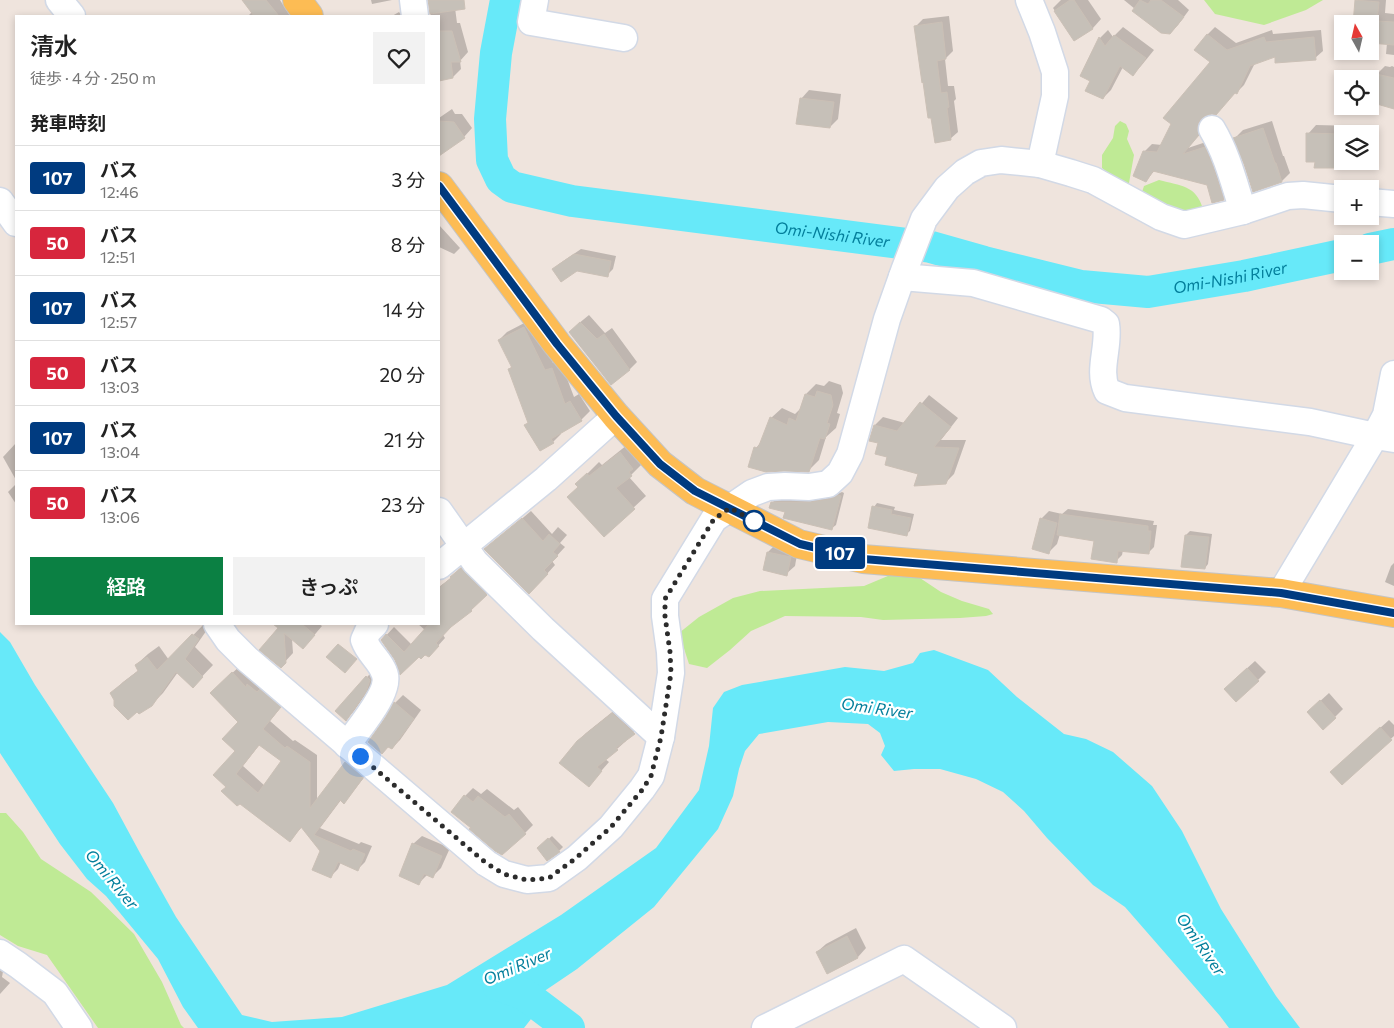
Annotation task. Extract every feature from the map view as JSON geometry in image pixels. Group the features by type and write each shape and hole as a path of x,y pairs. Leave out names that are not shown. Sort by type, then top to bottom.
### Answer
{"main road":[{"path":"297,0 308,15"},
{"path":"440,187 557,344 616,416 660,464 695,491 800,544 863,559 1281,593 1394,613"}],"street":[{"path":"59,0 71,15"},
{"path":"413,0 416,15"},
{"path":"535,0 531,22 624,38"},
{"path":"1029,0 1055,72 1055,96 1040,164"},
{"path":"1212,129 1219,140 1228,163 1242,211"},
{"path":"218,625 228,640 248,659 346,745 486,863 504,874 527,880 549,878 576,858 611,827 642,790 651,776 661,737 671,673 665,599 714,519 752,493 768,487 808,487 828,484 840,473 850,454 887,319 924,219 947,188 965,172 981,163 1001,160 1040,164 1093,180 1161,217 1184,225 1242,211 1288,196 1303,195 1334,198"},
{"path":"0,201 15,222"},
{"path":"1379,203 1394,204"},
{"path":"903,274 973,283 1101,320 1106,324 1108,334 1103,383 1107,391 1125,398 1310,422 1385,438"},
{"path":"1281,593 1385,438 1386,415 1394,374"},
{"path":"440,565 546,478 616,416"},
{"path":"440,512 475,562 542,628 661,737"},
{"path":"346,745 382,695 386,685 384,671 367,649 364,640 374,625"},
{"path":"0,954 55,993 79,1028"},
{"path":"766,1028 904,959 1003,1028"}],"green space":[{"path":"1204,0 1323,0 1306,10 1264,25 1215,14"},
{"path":"1120,121 1126,124 1129,131 1127,139 1134,155 1129,183 1120,183 1102,168 1102,155 1113,138 1115,126"},
{"path":"1159,180 1181,185 1192,191 1200,201 1203,209 1181,215 1142,192 1144,186"},
{"path":"895,573 920,578 941,592 989,609 993,614 960,618 883,620 861,617 785,616 751,631 707,668 689,664 679,633 699,617 733,598 760,591 864,586"},
{"path":"0,813 6,813 23,832 41,859 91,892 134,934 162,982 184,1028 98,1028 47,955 18,946 0,935"}],"water":[{"name":"Omi River","path":"0,632 10,642 35,685 113,803 176,917 242,1015 272,1022 342,1017 447,985 561,915 656,848 699,790 709,746 713,708 724,692 742,685 845,667 884,671 913,663 920,653 934,650 988,670 1017,697 1064,734 1086,739 1113,752 1152,786 1182,831 1221,909 1276,996 1300,1028 1229,1028 1125,907 1093,885 1047,838 1024,811 1003,792 976,779 940,769 894,771 881,755 885,746 880,733 868,724 828,722 759,734 745,751 733,796 718,829 654,907 577,969 543,992 531,1019 524,1028 198,1028 183,1007 158,959 106,896 87,879 60,844 0,753"}],"building":[{"path":"242,0 266,0 278,15 253,15"},
{"path":"428,0 464,0 465,9 430,14"},
{"path":"1070,0 1074,0 1093,29 1074,41 1054,11"},
{"path":"1140,0 1148,4 1151,0 1161,0 1184,17 1170,34 1161,33 1132,11"},
{"path":"1355,0 1379,2 1378,15 1354,15"},
{"path":"1379,21 1394,22 1394,45 1379,44"},
{"path":"942,22 946,59 937,61 941,93 947,92 951,140 935,143 931,118 928,118 914,26"},
{"path":"440,31 452,31 461,62 451,62 453,78 440,81"},
{"path":"1207,34 1227,50 1264,37 1266,42 1314,37 1316,60 1275,63 1275,57 1250,66 1237,94 1235,93 1216,115 1205,116 1199,121 1197,128 1199,135 1183,154 1205,147 1224,200 1212,203 1207,185 1153,171 1146,182 1133,176 1143,151 1157,152 1171,124 1163,118 1210,62 1194,50"},
{"path":"1114,35 1146,58 1133,76 1120,66 1103,99 1085,91 1090,81 1080,76 1099,37 1105,46"},
{"path":"1379,75 1394,78 1394,109 1379,105"},
{"path":"800,98 834,102 830,128 796,124"},
{"path":"440,121 454,122 465,138 440,155"},
{"path":"1263,128 1282,182 1253,192 1233,138"},
{"path":"1306,133 1334,134 1334,168 1314,168 1315,162 1306,162"},
{"path":"574,254 611,261 608,277 577,271 561,282 552,269"},
{"path":"580,322 597,339 604,334 630,370 611,385 569,332"},
{"path":"524,327 545,370 552,368 565,404 570,401 582,421 551,439 554,443 540,451 524,425 528,423 508,369 512,368 498,340"},
{"path":"817,391 831,395 833,405 827,423 830,424 825,439 820,438 809,472 766,472 748,467 754,447 758,448 770,417 787,425 789,418 796,421 805,394 815,397"},
{"path":"920,402 951,427 934,447 959,448 946,484 914,486 918,474 885,465 887,457 875,454 878,443 869,441 874,425 897,431"},
{"path":"620,452 633,469 629,472 632,476 616,488 635,509 604,537 567,497 578,487 575,484 587,473 589,476"},
{"path":"838,495 841,496 832,530 783,518 785,512 769,508 771,502 811,502 830,499"},
{"path":"872,506 892,510 891,514 911,518 907,536 868,528"},
{"path":"1060,514 1148,526 1148,531 1151,531 1149,554 1118,551 1117,563 1091,559 1094,541 1057,535"},
{"path":"522,518 543,541 549,534 560,544 553,552 558,556 544,570 548,574 529,594 484,549"},
{"path":"1040,518 1057,523 1049,554 1032,549"},
{"path":"1185,535 1209,537 1205,569 1181,567"},
{"path":"767,552 791,557 787,576 763,570"},
{"path":"461,568 487,595 436,643 439,646 429,657 425,655 421,659 419,657 400,675 395,660 381,640 386,634 404,652 428,625 440,625 440,587"},
{"path":"274,625 303,625 315,635 303,649 284,633 286,663 281,668 259,650 278,628"},
{"path":"192,634 199,639 185,659 203,677 193,688 176,672 152,706 139,714 137,712 128,720 114,706 114,700 110,693 138,671 135,665 147,657 157,670"},
{"path":"338,644 357,659 345,673 326,657"},
{"path":"1247,668 1259,681 1236,702 1224,689"},
{"path":"232,672 246,687 247,684 257,692 260,689 281,707 263,729 285,748 287,746 310,762 310,808 345,762 363,778 344,804 340,800 314,835 351,851 353,849 365,854 358,871 338,862 331,878 312,870 320,851 301,827 290,842 240,804 237,806 221,791 226,787 213,775 235,751 222,739 238,722 210,693","holes":["259,745 281,761 258,793 236,774"]},
{"path":"366,676 370,680 366,692 346,721 335,711"},
{"path":"1320,700 1336,718 1323,730 1307,712"},
{"path":"394,702 414,719 392,749 388,747 382,754 368,742"},
{"path":"612,713 635,734 616,748 618,750 597,767 602,771 589,787 559,763 577,741"},
{"path":"1380,727 1392,740 1342,785 1330,772"},
{"path":"464,795 473,802 478,796 505,817 509,814 526,834 502,855 495,851 451,812"},
{"path":"548,838 560,852 547,861 537,848"},
{"path":"412,843 442,856 433,878 424,874 419,885 399,876"},
{"path":"847,936 858,958 827,974 816,952"}],"waterway":[{"name":"Omi-Nishi River","path":"506,0 496,53 490,119 492,160 501,179 512,187 572,201 931,247 1081,286 1148,292 1244,276 1334,257"},
{"name":"Omi-Nishi River","path":"1379,247 1394,244"},
{"name":"Omi River","path":"498,985 524,994 569,1028"}],"bus line":[{"name":"107","path":"440,187 557,344 616,416 660,464 695,491 800,544 863,559 1281,593 1394,613"}],"route":[{"path":"360,756 486,863 504,874 527,880 549,878 576,858 611,827 642,790 651,776 661,737 671,673 665,599 714,519 730,508 754,521"}]}
